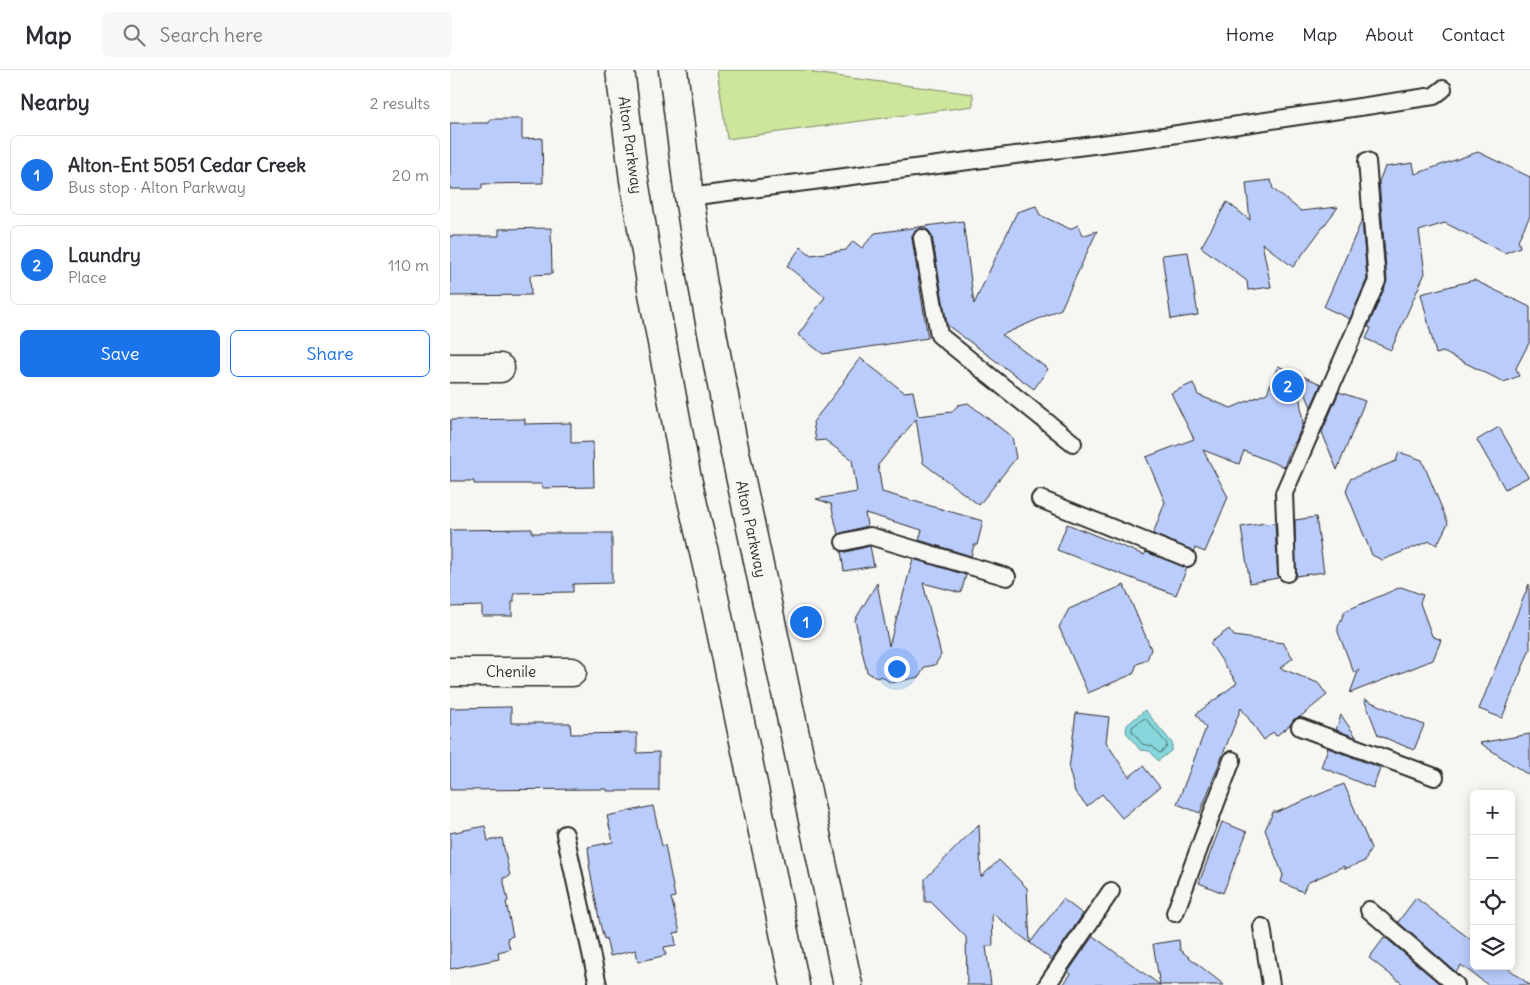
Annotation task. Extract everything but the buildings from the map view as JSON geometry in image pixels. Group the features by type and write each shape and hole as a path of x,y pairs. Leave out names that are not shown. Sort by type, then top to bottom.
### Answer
{"main road":[{"name":"Alton Parkway","path":"620,70 634,180 682,455 712,583 795,985"},
{"name":"Alton Parkway","path":"672,70 703,285 732,438 848,985"},
{"path":"450,368 500,368"},
{"name":"Chenile","path":"450,672 572,672"}],"lane":[{"path":"689,197 1171,135 1434,96 1443,89"},
{"path":"1287,573 1284,493 1376,281 1367,161"},
{"path":"922,238 939,335 1073,443"},
{"path":"1040,500 1187,558"},
{"path":"844,542 870,536 1006,577"},
{"path":"1300,727 1434,777"},
{"path":"1175,913 1232,760"},
{"path":"565,834 598,985"},
{"path":"1047,985 1111,891"},
{"path":"1369,910 1456,985"},
{"path":"1262,927 1271,985"}],"green space":[{"path":"717,70 813,70 813,73 973,94 973,106 727,139"}],"water":[{"path":"1145,710 1172,743 1172,750 1158,761 1150,751 1140,750 1126,732 1127,725"}],"place":[{"name":"Laundry","path":"1288,386"},
{"name":"Alton-Ent 5051 Cedar Creek","path":"806,622"}]}
